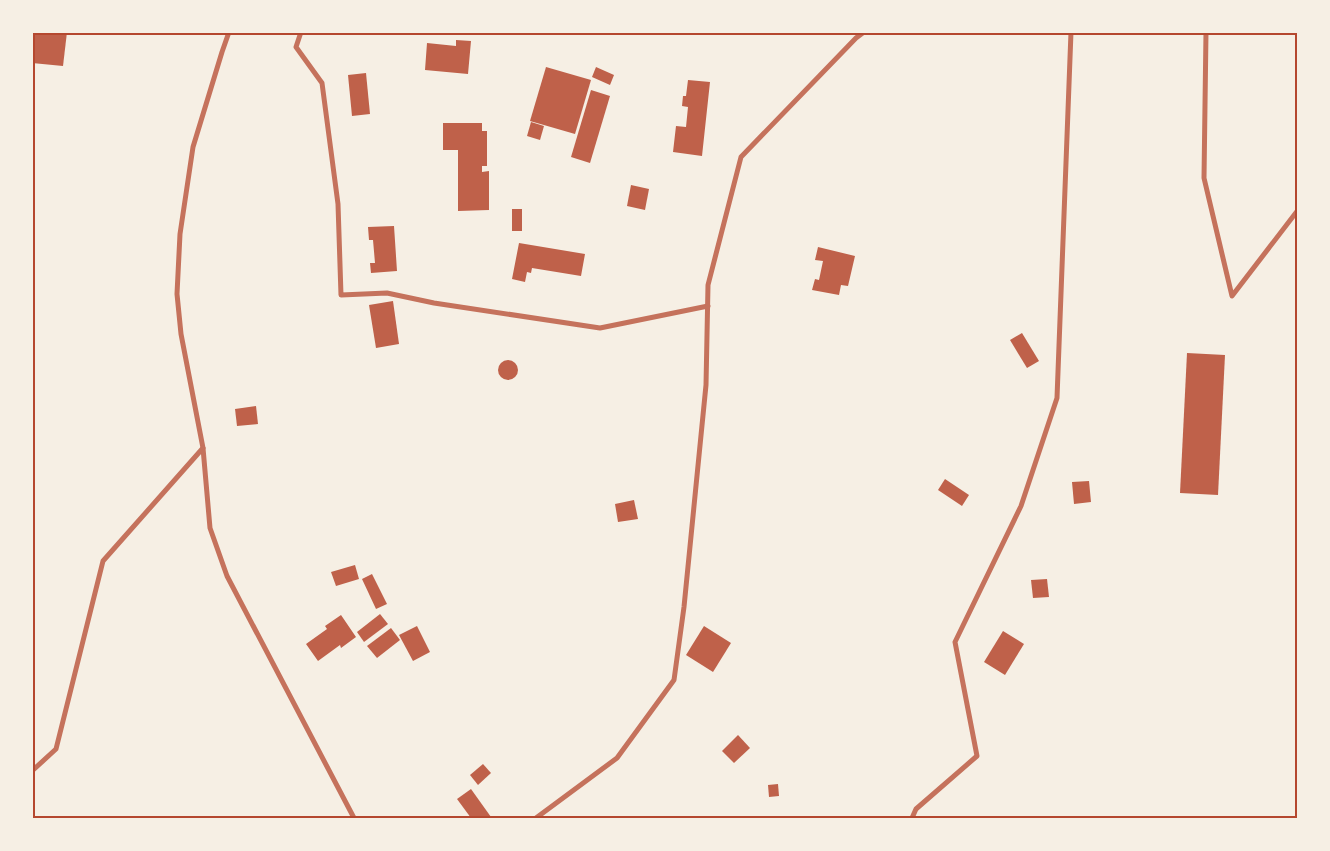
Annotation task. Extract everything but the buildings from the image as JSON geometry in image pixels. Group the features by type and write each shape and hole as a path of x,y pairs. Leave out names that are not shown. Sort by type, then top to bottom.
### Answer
{"street":[{"path":"230,32 192,147 180,234 177,294 181,334 203,448 210,528 227,576 354,818"},
{"path":"301,32 296,47 322,83 338,204 341,295 386,293 434,303 600,328 708,306"},
{"path":"536,818 617,758 674,680 684,607 706,385 708,285 741,157 864,32"},
{"path":"912,818 916,809 977,756 955,642 1020,506 1057,398 1071,32"},
{"path":"1206,32 1204,178 1232,296 1298,210"},
{"path":"32,771 56,749 102,561 203,448"}]}
